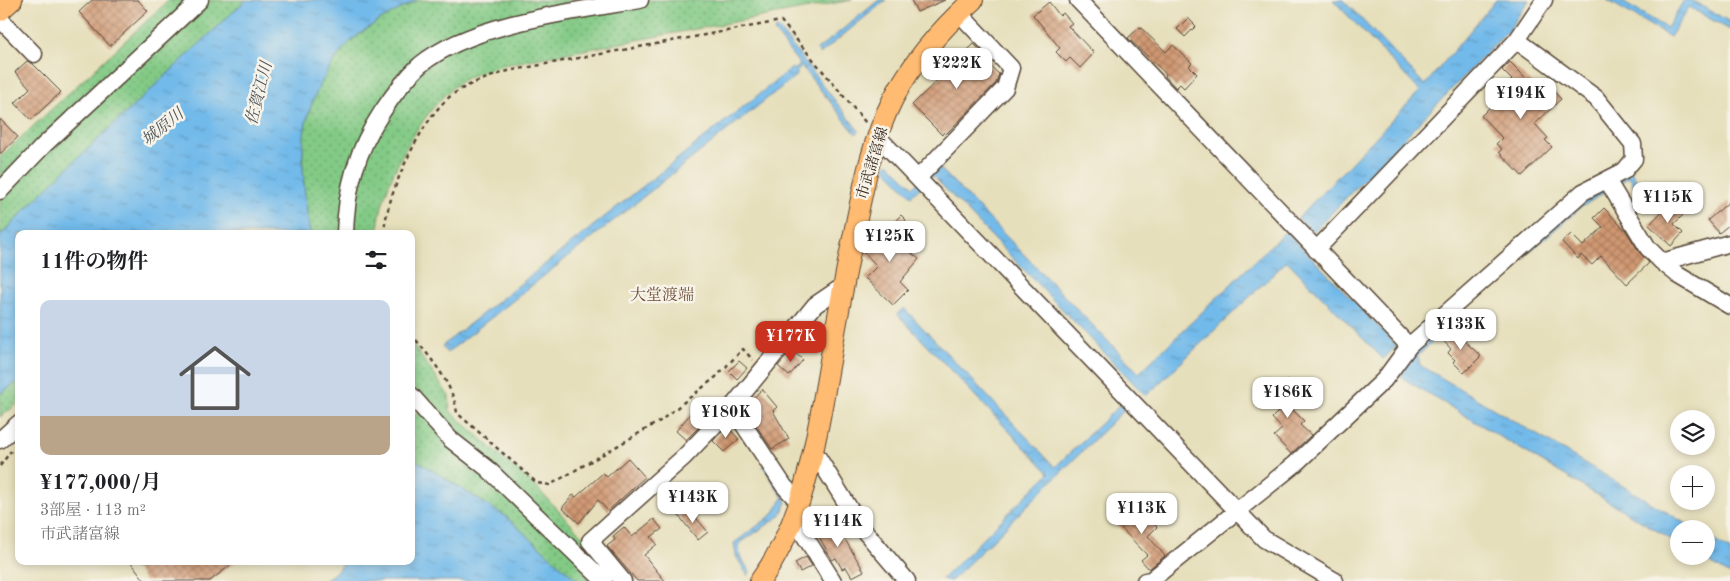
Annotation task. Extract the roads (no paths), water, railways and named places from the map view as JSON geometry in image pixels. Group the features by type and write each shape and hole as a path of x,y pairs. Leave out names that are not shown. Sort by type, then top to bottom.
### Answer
{"main road":[{"path":"0,11 12,0"},
{"name":"市武諸富線","path":"760,581 796,510 814,452 843,286 863,187 878,137 893,100 917,61 947,24 974,0"}],"street":[{"path":"0,192 44,145 200,0"},
{"path":"346,230 349,192 358,155 398,88 420,66 442,50 473,36 526,22 640,0"},
{"path":"1078,0 1409,346"},
{"path":"1316,250 1517,40 1544,0"},
{"path":"922,183 1006,88 1011,68 959,13"},
{"path":"0,19 34,54"},
{"path":"1146,581 1151,580 1236,509 1294,465 1377,386 1409,346 1584,192 1610,185 1634,159 1633,144 1596,98 1517,40"},
{"path":"878,137 1264,539 1335,581"},
{"path":"1610,185 1648,248 1678,275 1730,306"},
{"path":"1662,262 1730,243"},
{"path":"623,581 590,541 684,456 732,407 815,305 843,286"},
{"path":"415,399 450,439 487,468 604,581"},
{"path":"732,407 784,486 833,581"},
{"path":"0,440 15,427"},
{"path":"814,452 861,527 907,581"}],"water":[{"path":"246,0 418,0 379,21 351,41 332,65 316,93 306,123 303,149 305,193 310,230 15,230 15,384 0,394 0,236 60,175"},
{"path":"879,0 886,0 820,54 817,50"},
{"path":"1333,0 1343,0 1425,85 1496,0 1529,0 1509,30 1313,232 1298,218 1420,91"},
{"path":"1607,0 1619,0 1667,28 1684,0 1692,0 1730,22 1730,30 1689,7 1670,37"},
{"path":"778,28 859,131 856,134 802,67 796,72 798,74 447,353 442,346 792,68 794,70 800,65 774,31"},
{"path":"889,163 913,187 936,164 1139,373 1286,231 1397,346 1383,359 1287,261 1146,396 933,176 911,196 884,167"},
{"path":"1631,171 1648,199 1662,186 1665,188 1651,203 1643,200 1629,177 1580,208 1469,304 1418,356 1420,365 1680,520 1670,520 1670,539 1399,376 1407,361 1466,304 1577,206"},
{"path":"904,308 1055,467 1121,404 1125,409 951,581 942,579 1049,473 897,314"},
{"path":"415,460 505,516 578,581 324,581 338,570 341,565 415,565"},
{"path":"767,465 787,502 780,516 739,544 740,556 750,572 748,576 736,556 734,543 772,515 783,498 763,466"},
{"path":"1715,541 1730,550 1730,575 1714,565"}],"district":[{"name":"大堂渡端","path":"662,294"}],"water label":[{"name":"佐賀江川","path":"258,93"},
{"name":"城原川","path":"162,126"}]}
